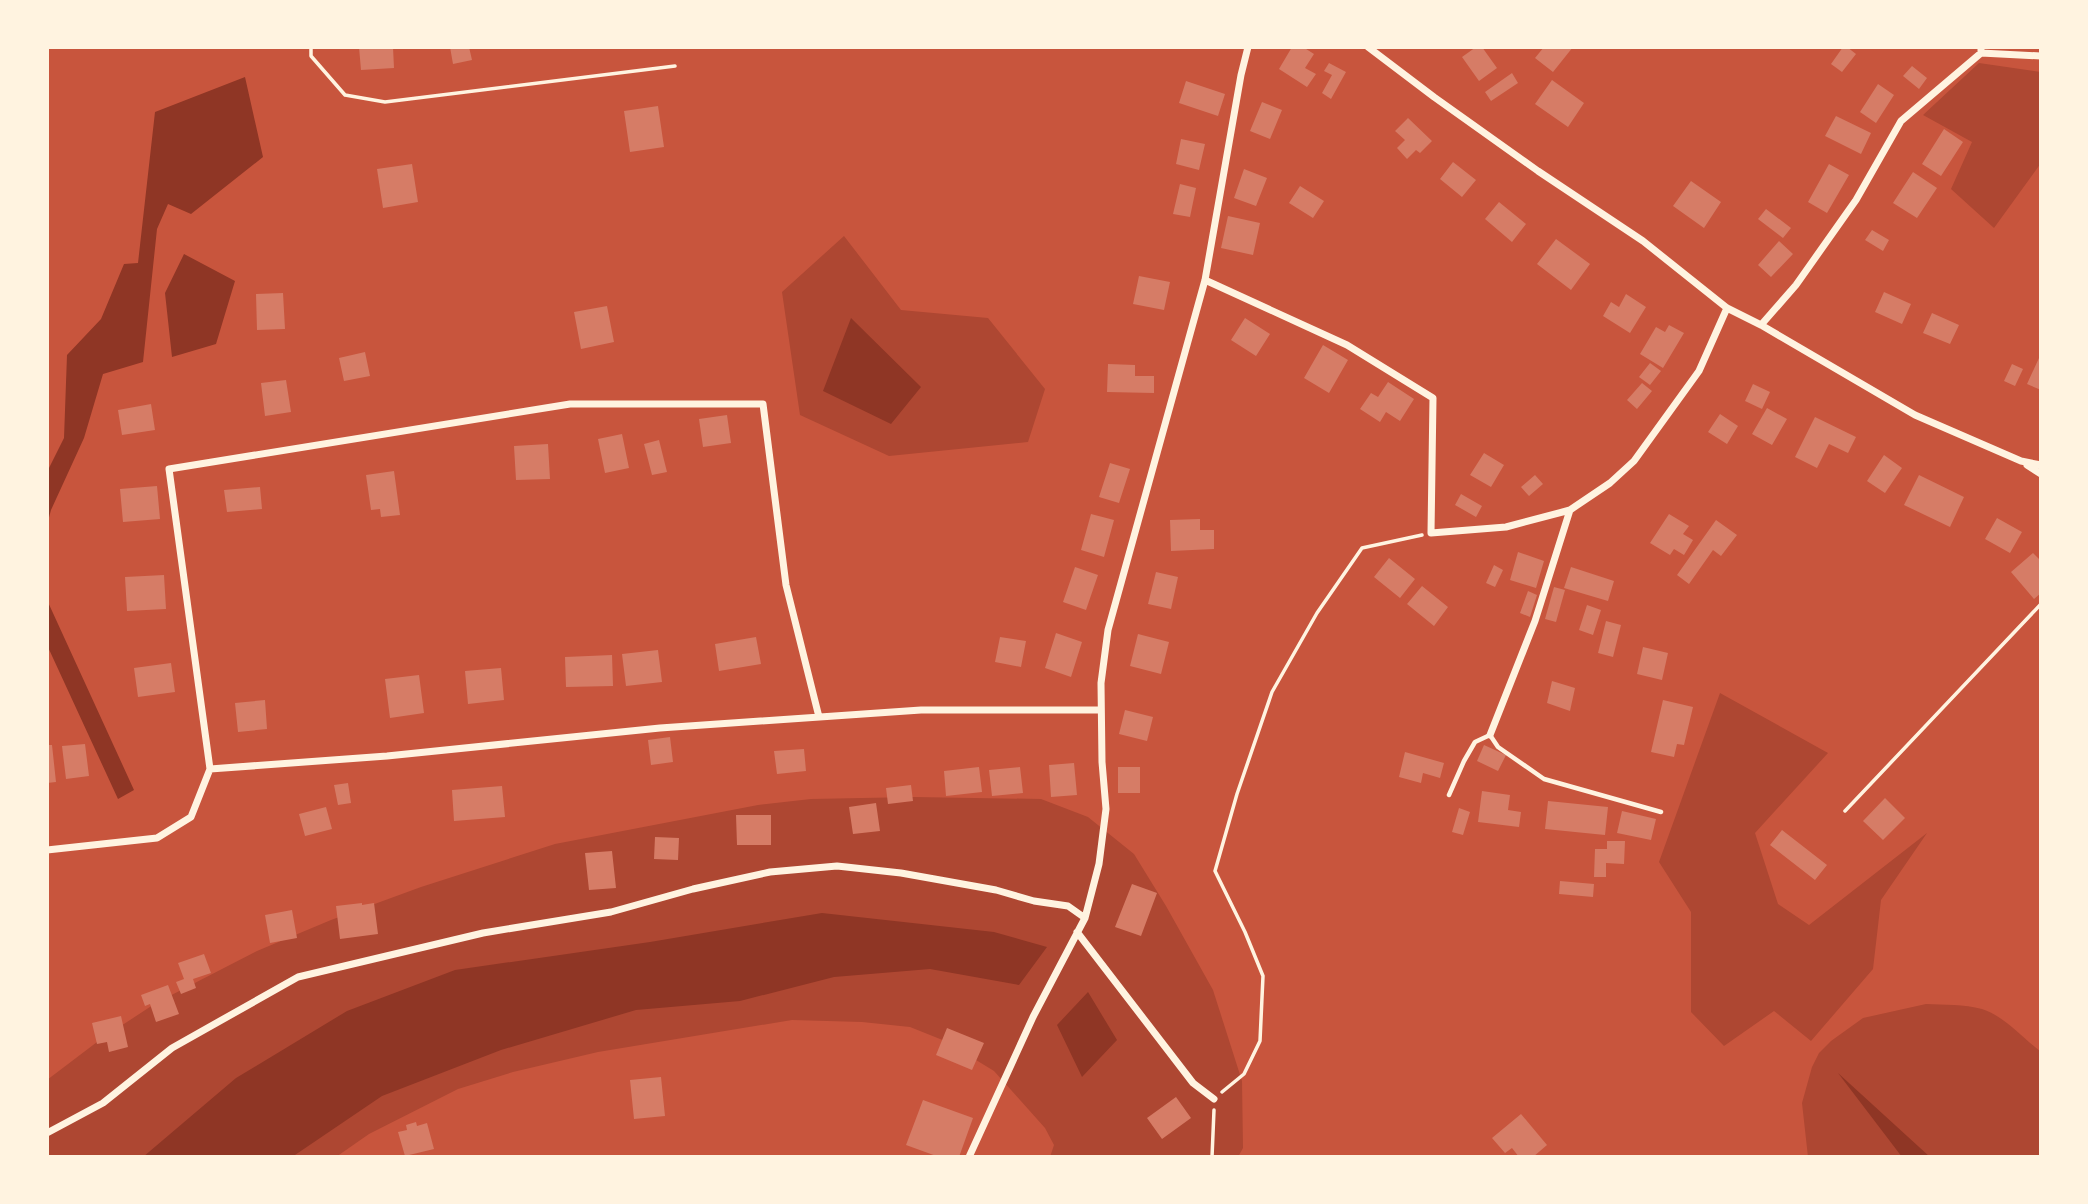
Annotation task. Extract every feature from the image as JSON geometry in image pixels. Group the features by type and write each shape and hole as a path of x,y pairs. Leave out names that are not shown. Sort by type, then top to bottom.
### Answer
{"street":[{"path":"969,1157 1033,1017 1085,918 1100,864 1106,809 1102,762 1101,684 1108,630 1205,280 1248,47"},
{"path":"1368,47 1538,171 1643,241 1727,308 1915,415 2021,461 2041,474"},
{"path":"1761,325 1796,285 1856,200 1901,121 1981,50 2041,56"},
{"path":"1205,280 1347,345 1433,398 1431,533 1506,527 1570,510 1610,483 1634,461 1699,371 1727,308"},
{"path":"47,850 157,838 191,817 210,768 169,469 570,404 763,404 786,585 819,717"},
{"path":"2021,461 2041,465"},
{"path":"1490,735 1535,621 1570,510"},
{"path":"210,768 387,757 660,728 921,710 1101,710"},
{"path":"47,1133 103,1103 172,1048 298,977 483,933 611,912 693,889 770,872 837,866 901,873 1068,906 1085,918"},
{"path":"1077,932 1193,1083 1214,1099"}],"lane":[{"path":"1450,795 1475,742 1490,735 1497,747 1544,779 1661,812"}],"path":[{"path":"310,47 311,56 345,95 385,102 674,66"},
{"path":"1212,1157 1214,1099 1244,1074 1260,1041 1264,976 1215,871 1237,794 1272,692 1317,613 1362,548 1431,533"},
{"path":"1845,811 2041,604"}],"shaded area":[{"path":"1979,63 2041,72 2041,163 1994,228 1951,189 1972,142 1923,115"},
{"path":"245,77 263,157 191,214 168,204 157,229 143,362 103,374 84,438 51,510 47,525 47,472 64,438 67,355 101,319 124,264 138,263 155,112"},
{"path":"844,236 901,310 988,318 1045,389 1028,442 889,456 800,415 782,292"},
{"path":"184,254 235,281 216,344 172,357 165,293"},
{"path":"851,318 921,387 891,424 823,391"},
{"path":"47,600 134,790 118,799 47,645"},
{"path":"1720,693 1828,753 1755,833 1778,904 1809,925 1927,833 1881,900 1873,969 1811,1041 1774,1011 1724,1046 1691,1012 1691,912 1659,862"},
{"path":"811,799 1041,799 1088,817 1134,854 1213,990 1242,1081 1243,1148 1238,1157 1050,1157 1054,1145 1045,1128 994,1071 945,1041 910,1027 862,1022 792,1020 598,1052 513,1072 458,1089 369,1134 336,1157 47,1157 47,1080 101,1039 156,1003 257,951 331,920 421,887 555,844 758,805"},
{"path":"822,913 994,932 1047,947 1019,985 930,969 834,977 740,1001 636,1010 501,1050 382,1096 292,1157 143,1157 236,1078 347,1011 455,970 650,942"},
{"path":"1088,992 1117,1040 1082,1077 1057,1025"},
{"path":"1926,1004 1968,1006 1990,1012 2041,1052 2041,1157 1808,1157 1802,1103 1812,1067 1819,1053 1863,1018"},
{"path":"1838,1073 1930,1157 1902,1157"}],"building":[{"path":"359,47 393,47 394,68 361,70"},
{"path":"450,47 469,47 472,60 453,64"},
{"path":"1292,47 1303,47 1314,54 1305,68 1316,74 1307,87 1279,69"},
{"path":"1476,47 1482,47 1497,68 1479,81 1462,57"},
{"path":"1544,47 1573,47 1553,72 1535,58"},
{"path":"1843,47 1856,54 1842,72 1831,64"},
{"path":"1329,63 1346,72 1331,99 1322,93 1332,75 1324,71"},
{"path":"1912,66 1927,78 1919,89 1903,76"},
{"path":"1512,73 1518,83 1491,101 1485,92"},
{"path":"1552,80 1584,103 1568,127 1535,104"},
{"path":"1186,81 1225,94 1218,116 1179,103"},
{"path":"1878,84 1894,95 1876,123 1860,112"},
{"path":"1262,102 1282,110 1270,139 1250,131"},
{"path":"658,106 664,147 630,152 624,111"},
{"path":"1836,116 1871,133 1861,154 1825,136"},
{"path":"1408,118 1432,141 1420,153 1416,150 1407,159 1397,148 1405,140 1395,131"},
{"path":"1944,129 1963,142 1941,176 1922,164"},
{"path":"1181,139 1205,144 1199,170 1176,164"},
{"path":"1453,162 1476,180 1462,197 1440,179"},
{"path":"412,164 418,202 383,208 377,169"},
{"path":"1829,164 1849,175 1827,213 1808,202"},
{"path":"1244,169 1267,178 1256,206 1234,198"},
{"path":"1913,172 1937,188 1917,218 1893,203"},
{"path":"1691,181 1721,202 1704,228 1673,206"},
{"path":"1180,184 1196,188 1190,217 1173,214"},
{"path":"1300,186 1324,201 1313,218 1289,203"},
{"path":"1499,202 1526,224 1512,242 1485,219"},
{"path":"1766,209 1791,228 1783,238 1758,219"},
{"path":"1228,216 1260,223 1253,255 1221,248"},
{"path":"1872,230 1889,240 1883,251 1865,240"},
{"path":"1556,239 1590,264 1571,290 1537,264"},
{"path":"1779,241 1793,254 1771,277 1758,265"},
{"path":"1139,276 1170,282 1164,310 1133,304"},
{"path":"1884,292 1911,304 1902,324 1875,312"},
{"path":"283,293 285,329 257,330 256,294"},
{"path":"1626,294 1646,307 1630,333 1603,316 1611,302 1619,307"},
{"path":"607,306 614,342 581,349 574,312"},
{"path":"1932,313 1959,325 1950,344 1923,333"},
{"path":"1245,318 1270,334 1256,356 1231,340"},
{"path":"1669,325 1684,333 1663,368 1640,354 1656,327 1665,332"},
{"path":"1323,345 1348,360 1329,393 1304,378"},
{"path":"365,352 370,376 344,381 339,358"},
{"path":"2039,358 2041,359 2041,390 2027,384"},
{"path":"1650,363 1661,371 1650,385 1639,377"},
{"path":"1108,364 1135,365 1135,376 1154,376 1154,393 1107,392"},
{"path":"2012,364 2023,369 2015,386 2004,381"},
{"path":"286,380 291,412 265,416 261,383"},
{"path":"1388,382 1414,399 1400,421 1386,412 1380,422 1360,409 1371,393 1378,397"},
{"path":"1642,383 1652,391 1637,409 1627,400"},
{"path":"1753,384 1770,392 1762,409 1745,401"},
{"path":"151,404 155,430 122,435 118,410"},
{"path":"1767,408 1787,419 1772,445 1752,434"},
{"path":"1720,414 1738,426 1727,444 1708,432"},
{"path":"727,415 731,443 703,447 699,419"},
{"path":"1815,417 1856,437 1848,453 1829,444 1817,468 1795,457"},
{"path":"622,434 629,468 605,473 598,439"},
{"path":"659,440 667,472 652,475 644,444"},
{"path":"548,444 550,479 516,480 514,446"},
{"path":"1484,453 1504,465 1491,487 1470,475"},
{"path":"1884,455 1902,468 1885,493 1867,481"},
{"path":"1110,463 1130,469 1119,503 1099,497"},
{"path":"394,471 400,515 381,517 380,509 371,510 366,475"},
{"path":"1535,475 1543,484 1529,496 1521,487"},
{"path":"1919,475 1964,497 1950,527 1904,505"},
{"path":"157,486 160,519 123,522 120,489"},
{"path":"260,487 262,509 227,512 224,490"},
{"path":"1461,494 1482,506 1476,517 1455,505"},
{"path":"1091,514 1114,520 1104,557 1081,550"},
{"path":"1669,514 1689,526 1683,534 1693,540 1684,555 1674,549 1670,555 1650,543"},
{"path":"1997,518 2022,532 2010,553 1985,539"},
{"path":"1200,519 1200,530 1214,530 1214,549 1171,551 1170,520"},
{"path":"1716,520 1737,535 1721,556 1713,550 1689,584 1677,575"},
{"path":"1518,552 1544,561 1536,588 1510,580"},
{"path":"2033,553 2041,561 2041,593 2034,599 2011,572"},
{"path":"1389,558 1415,579 1400,598 1374,577"},
{"path":"1494,565 1503,570 1495,587 1486,583"},
{"path":"1075,567 1098,575 1086,610 1063,602"},
{"path":"1571,567 1614,581 1608,601 1564,588"},
{"path":"1156,572 1178,577 1171,609 1148,604"},
{"path":"164,575 166,609 127,611 125,577"},
{"path":"1422,586 1448,607 1434,626 1407,604"},
{"path":"1554,587 1565,590 1556,622 1545,619"},
{"path":"1528,591 1537,595 1530,617 1520,613"},
{"path":"1587,605 1601,610 1593,635 1579,630"},
{"path":"1606,621 1621,625 1613,657 1598,653"},
{"path":"1056,633 1082,642 1071,677 1045,668"},
{"path":"1138,634 1169,642 1161,674 1130,666"},
{"path":"756,637 761,664 719,671 715,644"},
{"path":"1000,637 1026,641 1021,667 995,662"},
{"path":"1643,647 1668,653 1662,680 1637,674"},
{"path":"658,650 662,682 626,686 622,654"},
{"path":"612,655 613,686 566,687 565,657"},
{"path":"171,663 175,692 138,697 134,668"},
{"path":"501,668 504,700 468,704 465,671"},
{"path":"419,675 424,713 390,718 385,679"},
{"path":"1552,681 1575,688 1570,711 1547,703"},
{"path":"265,700 267,729 238,732 235,703"},
{"path":"1663,700 1693,707 1684,745 1677,744 1674,757 1651,752"},
{"path":"1125,710 1153,717 1147,741 1119,734"},
{"path":"670,737 673,762 651,765 648,740"},
{"path":"85,744 89,776 66,779 62,746"},
{"path":"47,745 52,745 56,782 47,783"},
{"path":"1484,745 1506,755 1498,771 1477,761"},
{"path":"804,749 806,771 777,774 774,751"},
{"path":"1405,752 1444,763 1440,778 1423,773 1421,783 1399,777"},
{"path":"1074,763 1077,795 1051,797 1049,765"},
{"path":"979,767 982,792 946,796 944,771"},
{"path":"1020,767 1023,793 992,796 989,770"},
{"path":"1118,767 1140,767 1140,793 1118,793"},
{"path":"348,783 351,803 338,805 334,785"},
{"path":"911,785 913,801 888,804 886,788"},
{"path":"502,786 505,817 454,821 452,790"},
{"path":"1482,791 1510,795 1508,810 1521,812 1519,827 1478,822"},
{"path":"1885,798 1905,818 1883,840 1863,821"},
{"path":"1548,801 1608,807 1605,835 1545,829"},
{"path":"876,803 880,831 853,834 849,807"},
{"path":"326,807 332,829 305,836 299,814"},
{"path":"1459,808 1470,812 1463,835 1452,832"},
{"path":"1622,811 1656,819 1651,840 1617,833"},
{"path":"736,815 771,815 771,845 737,845"},
{"path":"1782,830 1827,865 1815,880 1770,845"},
{"path":"655,837 679,838 678,860 654,859"},
{"path":"1607,841 1625,841 1624,864 1606,863 1606,877 1594,877 1595,849 1607,849"},
{"path":"612,851 616,888 589,890 585,853"},
{"path":"1560,881 1594,884 1593,897 1559,894"},
{"path":"1132,884 1157,893 1141,936 1115,927"},
{"path":"374,903 378,934 340,939 336,906"},
{"path":"292,910 297,938 270,943 265,915"},
{"path":"204,954 211,973 193,979 196,988 181,994 176,982 184,979 178,963"},
{"path":"168,985 179,1014 156,1022 150,1004 145,1006 141,995"},
{"path":"121,1016 128,1047 109,1052 107,1042 97,1044 92,1023"},
{"path":"947,1028 984,1043 972,1070 936,1055"},
{"path":"661,1077 665,1116 634,1119 630,1080"},
{"path":"1176,1097 1191,1118 1162,1139 1147,1118"},
{"path":"923,1100 973,1118 959,1157 939,1157 906,1145"},
{"path":"1521,1114 1547,1145 1533,1157 1519,1157 1512,1148 1505,1153 1492,1138"},
{"path":"416,1122 417,1126 427,1123 434,1149 405,1156 398,1132 407,1130 406,1125"}]}
